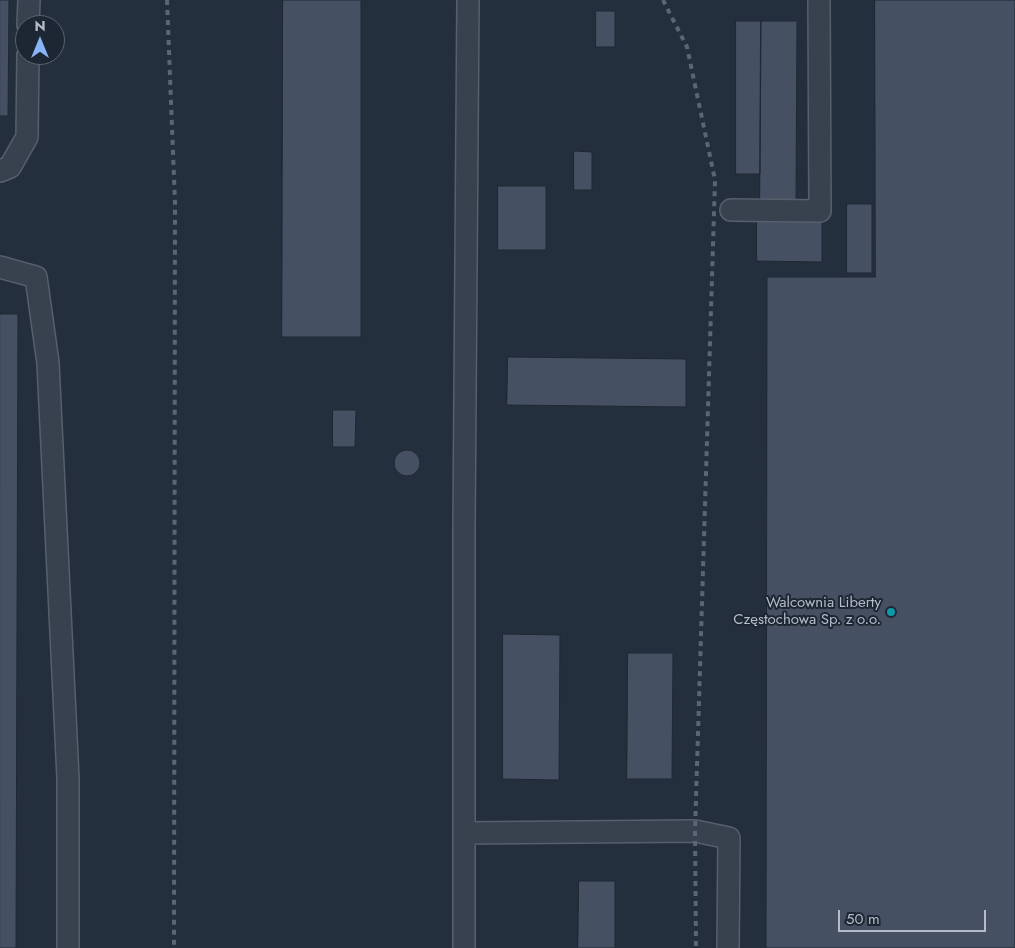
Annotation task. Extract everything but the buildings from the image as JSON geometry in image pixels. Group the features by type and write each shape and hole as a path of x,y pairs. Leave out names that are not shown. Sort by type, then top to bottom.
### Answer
{"lane":[{"path":"28,0 28,15"},
{"path":"464,948 468,0"},
{"path":"731,210 820,212 820,0"},
{"path":"0,171 10,167 27,137 28,65"},
{"path":"0,267 36,277 48,362 68,778 68,948"},
{"path":"464,832 695,831 729,838 728,948"}],"railway":[{"path":"167,0 175,203 174,948"},
{"path":"663,0 687,47 715,180 695,831 696,948"}],"place":[{"name":"Walcownia Liberty Częstochowa Sp. z o.o.","path":"891,612"}]}
